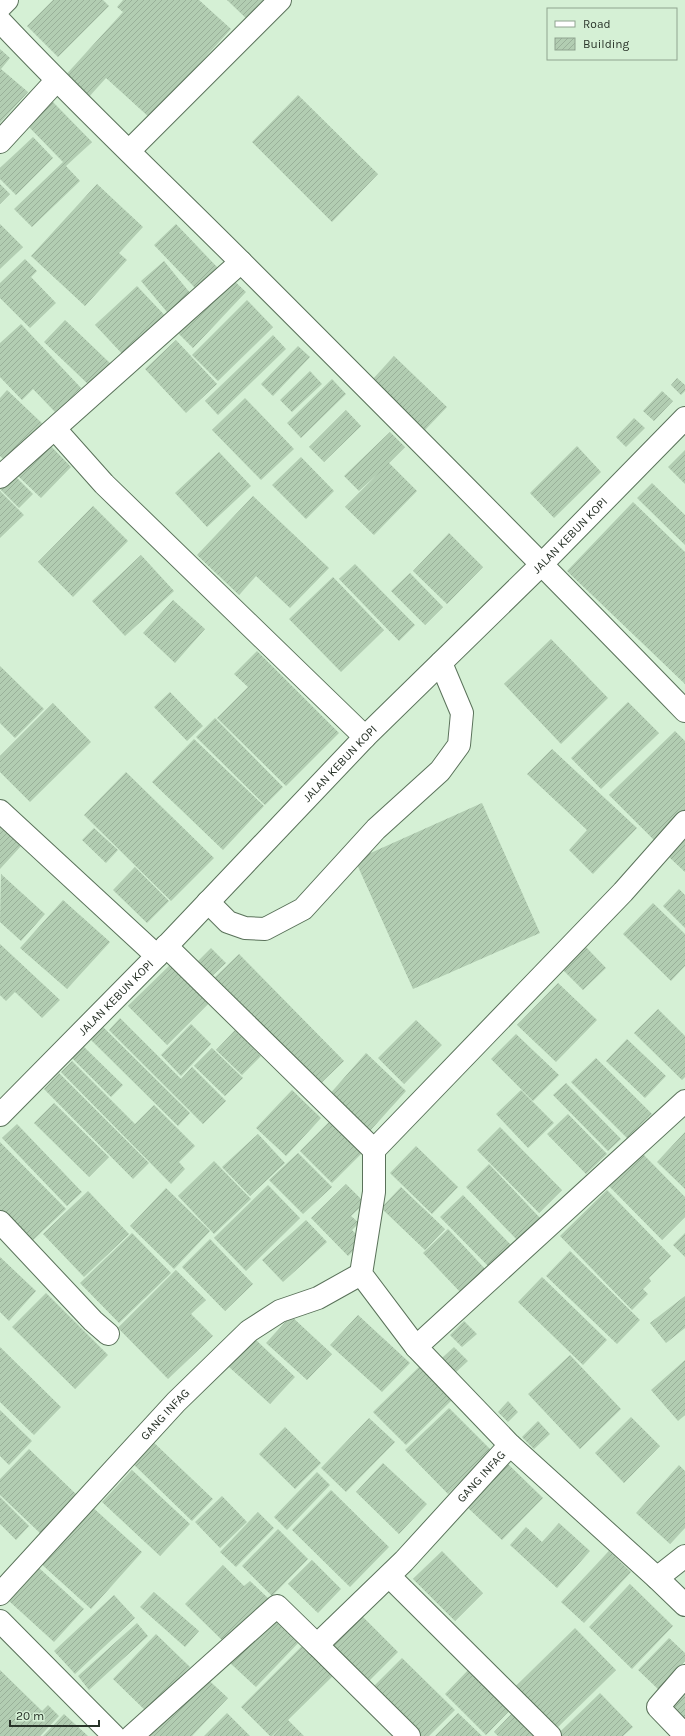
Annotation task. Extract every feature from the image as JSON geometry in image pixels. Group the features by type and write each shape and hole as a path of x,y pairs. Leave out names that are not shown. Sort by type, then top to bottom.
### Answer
{"street":[{"path":"0,7 7,0"},
{"path":"129,151 280,0"},
{"path":"0,21 56,81 241,262 542,564 685,711"},
{"path":"0,142 56,81"},
{"path":"0,477 241,262"},
{"name":"JALAN KEBUN KOPI","path":"0,1115 161,951 365,737 542,564 685,418"},
{"path":"55,429 104,484 365,737"},
{"path":"208,902 228,922 245,928 265,929 303,909 376,829 440,771 459,745 462,713 441,663"},
{"path":"0,811 161,951 374,1150"},
{"path":"685,822 623,892 374,1150 374,1192 361,1274 416,1347 510,1445 685,1605"},
{"path":"416,1347 685,1101"},
{"path":"0,1222 93,1321 108,1334"},
{"name":"GANG INFAG","path":"0,1594 176,1402 248,1331 280,1311 318,1298 361,1274"},
{"name":"GANG INFAG","path":"317,1645 389,1576 510,1445"},
{"path":"657,1578 685,1556"},
{"path":"389,1576 550,1736"},
{"path":"132,1736 278,1606 409,1736"},
{"path":"0,1621 114,1736"},
{"path":"685,1676 658,1707 685,1735"}],"building":[{"path":"53,0 103,0 109,6 58,57 27,26"},
{"path":"123,0 199,0 231,29 150,118 106,78 87,99 63,78 123,12 117,7"},
{"path":"227,0 275,0 252,24"},
{"path":"0,49 10,58 1,69 28,92 0,123"},
{"path":"298,95 378,174 332,222 252,142"},
{"path":"52,101 92,142 66,166 80,181 32,227 14,209 63,162 27,125"},
{"path":"33,137 53,158 16,195 0,179 0,168"},
{"path":"0,184 10,194 0,204"},
{"path":"97,184 143,227 119,253 127,260 85,306 31,256"},
{"path":"0,224 23,247 0,269"},
{"path":"176,224 218,268 196,289 154,245"},
{"path":"25,259 37,271 31,277 56,303 30,328 0,298 0,283"},
{"path":"164,261 195,299 172,318 141,281"},
{"path":"231,278 246,292 193,348 178,333"},
{"path":"137,286 170,321 128,360 95,325"},
{"path":"247,300 273,327 218,381 192,355"},
{"path":"65,320 111,364 90,386 44,342"},
{"path":"21,324 81,388 55,412 33,389 22,400 0,377 0,343"},
{"path":"273,335 286,349 218,415 205,401"},
{"path":"176,340 217,384 186,413 145,369"},
{"path":"298,346 310,357 273,396 261,384"},
{"path":"394,356 447,407 425,430 372,380"},
{"path":"310,371 322,384 292,412 280,400"},
{"path":"677,378 685,385 685,391 681,395 671,385"},
{"path":"332,379 346,394 301,438 287,423"},
{"path":"7,390 45,426 9,464 0,456 0,398"},
{"path":"662,391 673,401 654,421 643,411"},
{"path":"245,398 294,449 261,480 212,430"},
{"path":"346,410 361,426 324,462 309,447"},
{"path":"634,418 645,428 626,447 616,437"},
{"path":"390,432 405,447 389,463 417,491 374,535 345,507 380,472 359,491 344,476"},
{"path":"48,443 71,467 41,498 17,475"},
{"path":"577,446 601,472 554,518 530,493"},
{"path":"685,450 685,484 668,467"},
{"path":"219,452 251,486 207,527 175,493"},
{"path":"301,457 334,491 306,519 272,485"},
{"path":"12,473 33,494 19,508 0,489 0,484"},
{"path":"652,483 685,515 685,545 637,498"},
{"path":"0,491 24,515 0,538"},
{"path":"253,496 329,568 290,608 256,576 239,595 197,555"},
{"path":"633,502 685,552 685,684 567,571"},
{"path":"93,506 128,541 73,597 38,562"},
{"path":"449,533 483,567 447,604 413,571"},
{"path":"141,555 174,591 125,636 92,601"},
{"path":"355,564 415,625 399,641 339,579"},
{"path":"410,573 443,607 425,625 391,591"},
{"path":"333,577 384,630 341,672 289,619"},
{"path":"173,600 205,629 175,663 143,633"},
{"path":"551,639 608,698 561,744 504,684"},
{"path":"257,651 339,733 286,786 217,718 248,687 234,674"},
{"path":"0,666 44,709 15,738 0,723"},
{"path":"170,692 203,726 187,741 154,707"},
{"path":"628,702 659,733 601,789 571,758"},
{"path":"53,703 91,742 30,802 0,772 0,756"},
{"path":"215,718 283,787 265,805 196,737"},
{"path":"675,731 685,741 685,810 654,840 609,795"},
{"path":"194,739 264,806 223,850 152,782"},
{"path":"552,749 637,828 593,874 569,850 587,830 527,774"},
{"path":"126,772 214,858 171,901 84,815"},
{"path":"482,803 540,933 413,989 355,860"},
{"path":"0,826 21,846 0,869"},
{"path":"94,828 118,850 106,863 82,840"},
{"path":"685,840 685,872 669,857"},
{"path":"135,867 169,901 147,923 113,890"},
{"path":"1,874 45,914 21,941 0,922"},
{"path":"679,889 685,895 685,928 663,906"},
{"path":"63,900 110,942 67,989 20,948"},
{"path":"653,903 685,934 685,966 671,981 623,934"},
{"path":"0,944 60,1000 42,1018 15,992 6,1001 0,995"},
{"path":"584,945 606,968 583,990 561,968"},
{"path":"211,948 226,963 210,978 196,963"},
{"path":"239,954 344,1061 317,1087 212,980"},
{"path":"172,963 211,1001 167,1045 128,1006"},
{"path":"558,983 597,1020 556,1062 517,1025"},
{"path":"658,1009 685,1036 685,1077 682,1080 634,1033"},
{"path":"120,1018 181,1079 192,1067 226,1101 203,1124 109,1030"},
{"path":"416,1020 442,1045 404,1084 378,1058"},
{"path":"191,1024 211,1044 181,1076 161,1055"},
{"path":"103,1027 190,1113 178,1126 90,1039"},
{"path":"235,1030 261,1056 242,1075 216,1050"},
{"path":"516,1034 559,1075 533,1101 491,1059"},
{"path":"627,1039 666,1076 645,1098 606,1061"},
{"path":"84,1047 123,1085 111,1097 72,1058"},
{"path":"212,1048 243,1078 225,1096 194,1066"},
{"path":"366,1053 406,1091 368,1133 328,1096"},
{"path":"596,1058 652,1114 627,1138 571,1082"},
{"path":"72,1061 135,1124 154,1105 195,1146 179,1162 185,1169 171,1184 61,1072"},
{"path":"59,1073 149,1163 133,1179 44,1089"},
{"path":"566,1083 621,1139 608,1151 553,1095"},
{"path":"292,1090 321,1118 286,1156 256,1128"},
{"path":"521,1090 554,1123 528,1148 496,1114"},
{"path":"54,1103 109,1157 89,1177 34,1123"},
{"path":"568,1114 607,1154 586,1174 547,1134"},
{"path":"331,1120 362,1153 332,1183 300,1151"},
{"path":"17,1124 82,1192 67,1206 2,1138"},
{"path":"500,1127 562,1190 539,1213 477,1150"},
{"path":"685,1132 685,1189 657,1162"},
{"path":"258,1134 285,1163 250,1196 222,1167"},
{"path":"0,1142 66,1209 31,1242 0,1210"},
{"path":"416,1146 458,1187 432,1214 390,1173"},
{"path":"641,1152 685,1197 685,1217 662,1240 608,1185"},
{"path":"298,1153 332,1187 303,1214 269,1180"},
{"path":"214,1161 251,1199 214,1234 178,1196"},
{"path":"489,1164 541,1219 518,1241 466,1187"},
{"path":"346,1184 365,1203 351,1216 359,1223 352,1230 363,1241 348,1256 311,1218"},
{"path":"268,1185 300,1218 246,1271 214,1238"},
{"path":"401,1187 445,1229 425,1250 381,1208"},
{"path":"166,1188 210,1231 174,1269 130,1226"},
{"path":"607,1190 671,1256 649,1278 651,1281 643,1289 648,1294 632,1310 560,1236"},
{"path":"88,1191 129,1234 84,1277 43,1234"},
{"path":"463,1195 513,1247 490,1268 440,1217"},
{"path":"306,1220 327,1242 283,1282 262,1260"},
{"path":"448,1229 487,1271 462,1294 423,1253"},
{"path":"132,1233 171,1273 119,1323 80,1283"},
{"path":"685,1233 685,1257 673,1245"},
{"path":"210,1239 253,1284 225,1311 182,1267"},
{"path":"570,1251 640,1320 617,1344 546,1276"},
{"path":"0,1257 36,1291 9,1321 0,1312"},
{"path":"176,1270 206,1300 191,1314 213,1336 168,1379 118,1328"},
{"path":"542,1277 607,1340 583,1365 518,1302"},
{"path":"46,1293 108,1355 75,1389 12,1327"},
{"path":"685,1296 685,1328 666,1343 650,1323"},
{"path":"358,1315 410,1363 382,1392 330,1345"},
{"path":"291,1316 332,1354 307,1380 266,1343"},
{"path":"464,1321 477,1334 462,1347 450,1335"},
{"path":"255,1339 295,1377 270,1404 229,1367"},
{"path":"0,1347 61,1407 34,1435 0,1402"},
{"path":"454,1347 468,1361 455,1373 441,1359"},
{"path":"570,1355 621,1409 580,1449 528,1394"},
{"path":"685,1360 685,1415 678,1421 651,1390"},
{"path":"419,1367 452,1400 406,1445 373,1412"},
{"path":"508,1401 518,1412 508,1422 498,1412"},
{"path":"449,1408 492,1451 448,1494 405,1450"},
{"path":"0,1410 32,1441 9,1465 0,1456"},
{"path":"631,1417 660,1446 624,1483 595,1453"},
{"path":"369,1418 395,1442 346,1492 321,1468"},
{"path":"538,1421 550,1434 534,1449 522,1437"},
{"path":"285,1427 321,1463 295,1489 259,1454"},
{"path":"149,1438 213,1499 192,1521 128,1459"},
{"path":"29,1449 77,1495 40,1533 0,1495 0,1479"},
{"path":"383,1463 427,1504 399,1534 356,1492"},
{"path":"508,1464 543,1498 502,1540 467,1507"},
{"path":"679,1465 685,1471 685,1528 670,1544 636,1513"},
{"path":"132,1470 190,1524 160,1556 102,1502"},
{"path":"317,1472 330,1485 287,1530 274,1517"},
{"path":"331,1490 389,1547 350,1587 292,1530"},
{"path":"222,1496 247,1522 220,1548 195,1522"},
{"path":"0,1497 29,1526 16,1540 0,1524"},
{"path":"90,1505 142,1552 91,1609 38,1561"},
{"path":"258,1512 274,1528 236,1567 220,1552"},
{"path":"559,1523 590,1551 557,1588 510,1545 526,1527 542,1542"},
{"path":"278,1529 308,1559 272,1596 242,1566"},
{"path":"442,1551 483,1593 455,1621 413,1579"},
{"path":"609,1551 631,1572 584,1623 561,1602"},
{"path":"312,1560 341,1589 318,1613 288,1584"},
{"path":"223,1565 244,1586 250,1581 269,1599 225,1643 185,1604"},
{"path":"39,1568 84,1609 54,1642 9,1601"},
{"path":"630,1584 673,1626 632,1669 589,1627"},
{"path":"154,1592 199,1631 185,1647 140,1607"},
{"path":"114,1595 135,1618 75,1674 54,1651"},
{"path":"359,1613 398,1652 366,1684 327,1644"},
{"path":"277,1614 303,1638 256,1687 230,1663"},
{"path":"137,1623 148,1636 89,1690 78,1676"},
{"path":"575,1628 616,1670 556,1729 515,1687"},
{"path":"156,1634 190,1667 147,1712 113,1679"},
{"path":"669,1638 685,1653 685,1661 658,1689 638,1670"},
{"path":"306,1642 337,1672 288,1720 304,1736 273,1736 284,1724 272,1736 270,1736 241,1707"},
{"path":"402,1658 455,1710 429,1736 412,1736 371,1689"},
{"path":"473,1665 514,1706 486,1735 445,1694"},
{"path":"0,1670 42,1711 48,1705 59,1716 40,1736 0,1736"},
{"path":"203,1675 228,1698 192,1736 145,1736"},
{"path":"685,1688 685,1727 666,1707"},
{"path":"600,1693 633,1727 623,1736 562,1736 559,1733"},
{"path":"517,1708 545,1736 498,1736 494,1732"},
{"path":"227,1713 250,1736 204,1736"},
{"path":"458,1713 482,1736 435,1736"},
{"path":"64,1714 88,1736 43,1736"}]}
